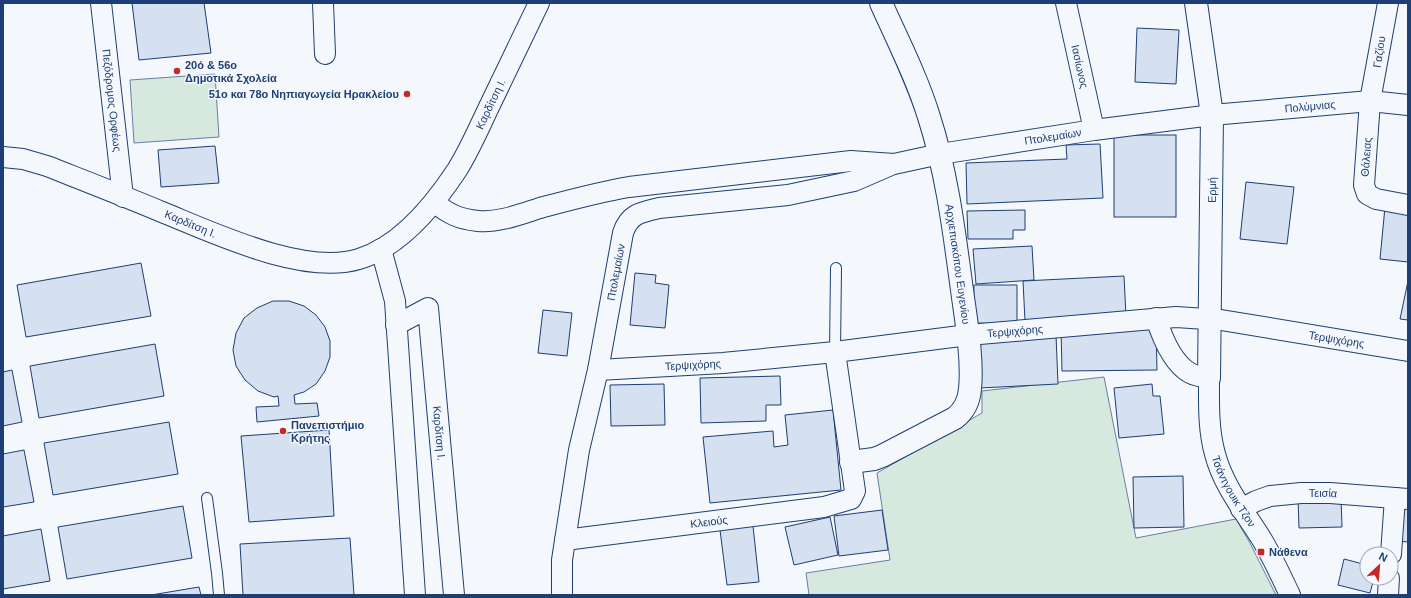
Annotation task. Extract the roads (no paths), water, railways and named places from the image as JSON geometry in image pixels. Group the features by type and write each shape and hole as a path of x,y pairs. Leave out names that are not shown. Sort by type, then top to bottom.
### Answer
{"street":[{"name":"Πεζόδρομος Ορφέως","path":"101,3 123,197"},
{"path":"323,3 325,54"},
{"name":"Καρδίτση Ι.","path":"3,157 11,157 35,162 220,235 280,256 321,263 359,259 381,249 412,226 434,202 462,162 539,3"},
{"name":"Αρχιεπισκόπου Ευγενίου","path":"851,462 874,459 882,456 960,414 967,403 970,389 968,335 953,222 940,154 928,112 881,3"},
{"name":"Ιασίωνος","path":"1066,3 1094,130"},
{"name":"Ερμή","path":"1196,3 1212,115 1209,378"},
{"name":"Γαζίου","path":"1370,101 1388,3"},
{"name":"Πολύμνιας","path":"1212,115 1370,101 1408,105"},
{"name":"Θάλειας","path":"1370,101 1364,185 1368,194 1376,199 1408,205"},
{"name":"Πτολεμαίων","path":"562,595 562,560 579,450 598,370 623,233 628,221 639,214 659,208 788,195 854,181 894,164 940,154 1094,130 1212,115"},
{"name":"Πτολεμαίων","path":"434,202 448,214 479,221 517,215 609,190 630,187 851,161 894,164"},
{"path":"630,187 639,214"},
{"path":"381,249 395,301 416,595"},
{"name":"Καρδίτση Ι.","path":"396,325 428,308 454,595"},
{"name":"Τερψιχόρης","path":"598,370 723,363 835,352 968,335 1156,318 1191,317 1408,351"},
{"path":"1156,318 1164,338 1179,364 1197,376 1209,378"},
{"path":"835,352 851,462"},
{"name":"Τσάντγουικ Τζον","path":"1209,378 1210,424 1213,446 1219,467 1241,509 1270,554 1290,595"},
{"name":"Κλειούς","path":"565,540 824,507 851,499 855,491 851,462"},
{"name":"Τεισία","path":"1241,509 1263,498 1280,494 1330,493 1402,498"},
{"path":"1393,546 1402,498"}],"lane":[{"path":"835,352 836,268"},
{"path":"207,498 219,595"}],"place":[{"name":"20ό & 56ο Δημοτικά Σχολεία","path":"177,71"},
{"name":"51ο και 78ο Νηπιαγωγεία Ηρακλείου","path":"407,94"},
{"name":"Πανεπιστήμιο Κρήτης","path":"283,431"},
{"name":"Νάθενα","path":"1261,552"}]}
